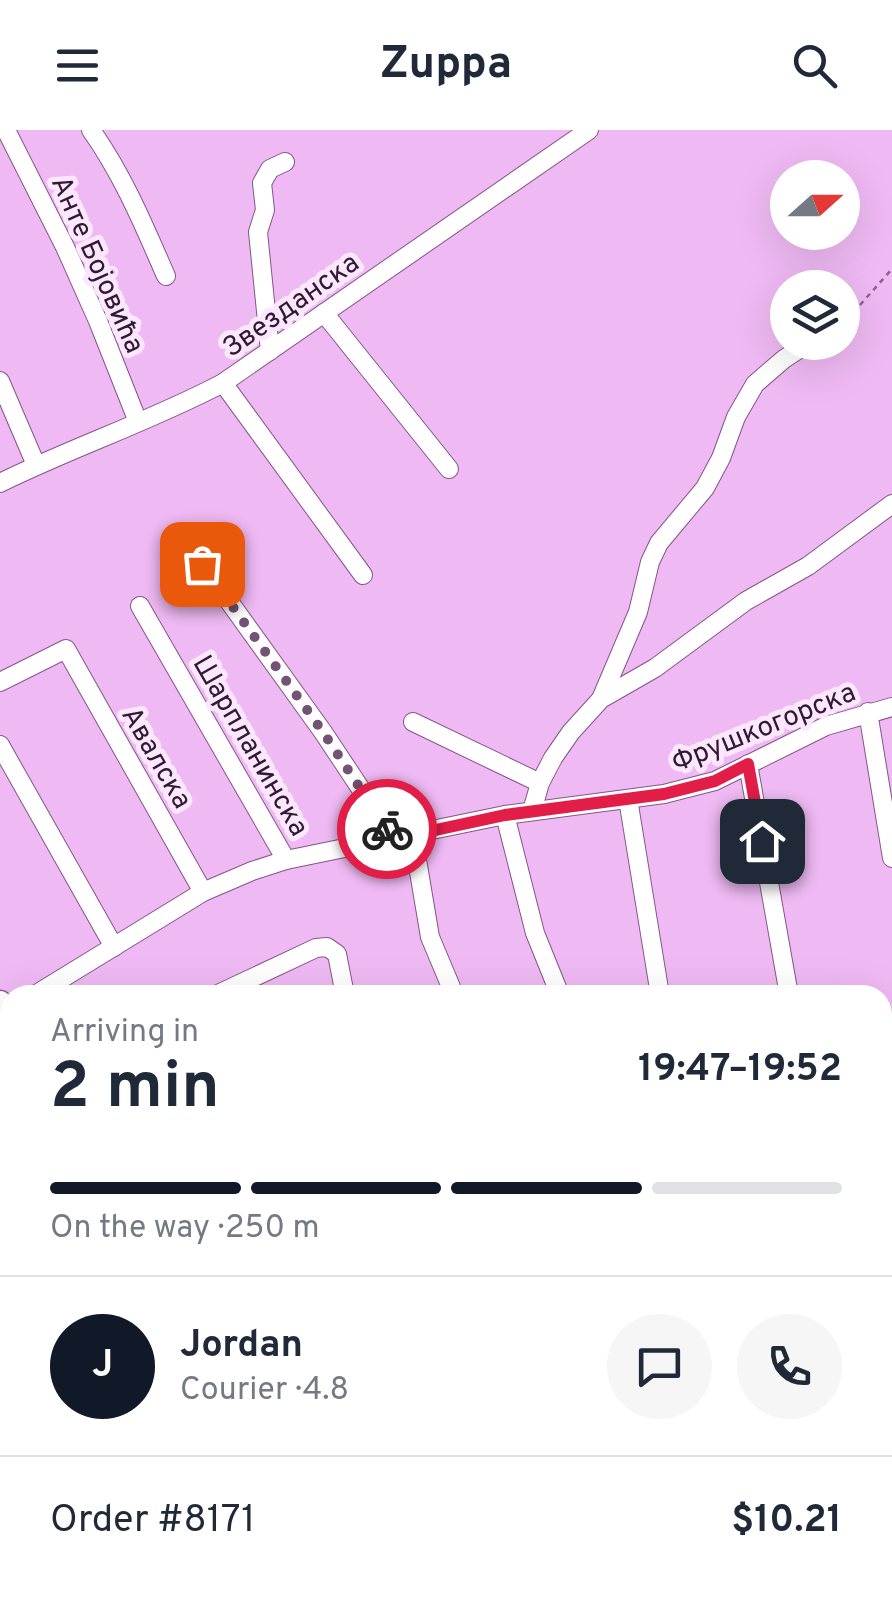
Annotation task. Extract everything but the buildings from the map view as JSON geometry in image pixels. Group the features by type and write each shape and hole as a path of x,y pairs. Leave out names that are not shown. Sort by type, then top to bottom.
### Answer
{"street":[{"name":"Анте Бојовића","path":"6,130 65,247 138,422"},
{"path":"91,130 124,182 166,276"},
{"name":"Звезданска","path":"0,483 223,383 588,130"},
{"path":"270,351 258,232 265,210 262,183 270,169 285,162"},
{"path":"324,313 449,469"},
{"path":"601,699 638,612 659,542 705,488 755,384 783,360"},
{"path":"0,380 36,465"},
{"path":"223,383 363,574"},
{"path":"532,811 540,783 571,732 601,699 655,668 746,601 808,566 892,504"},
{"path":"182,536 323,732 394,839"},
{"name":"Шарпланинска","path":"140,606 286,860"},
{"name":"Авалска","path":"0,682 66,650 203,892"},
{"name":"Фрушкогорска","path":"51,985 203,892 286,860 505,815 690,789 715,781 826,726 892,706"},
{"path":"868,712 892,858"},
{"path":"413,722 540,783"},
{"path":"0,745 114,946"},
{"path":"748,764 787,985"},
{"path":"628,799 658,985"},
{"path":"505,815 535,934 556,985"},
{"path":"413,836 430,937 450,985"},
{"path":"237,985 316,948 327,948 337,954 343,985"}],"path":[{"path":"860,304 892,269"}],"way so far":[{"path":"202,564 323,732 387,829"}],"route":[{"path":"387,829 394,839 505,815 664,794 715,781 748,764 762,841"}]}
